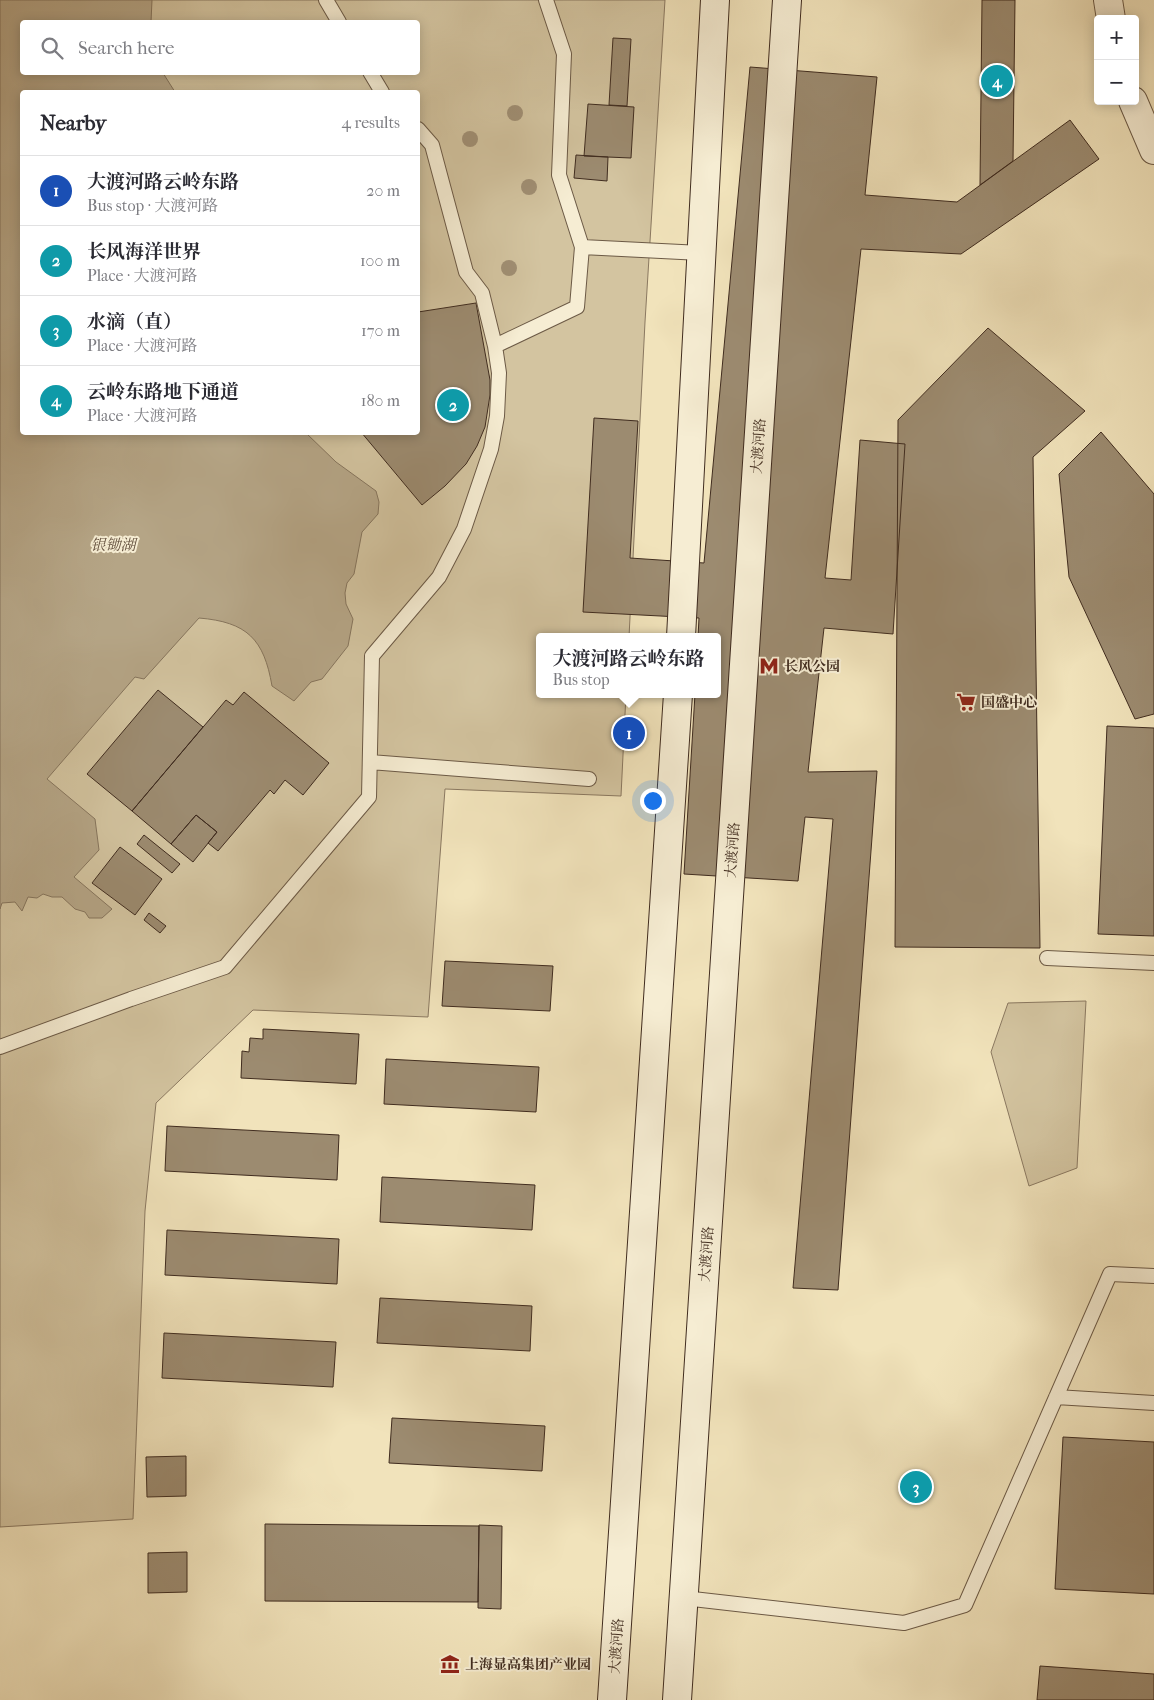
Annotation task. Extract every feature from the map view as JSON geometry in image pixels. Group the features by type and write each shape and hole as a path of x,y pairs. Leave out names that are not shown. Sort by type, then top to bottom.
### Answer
{"main road":[{"path":"681,633 715,0"},
{"name":"大渡河路","path":"677,1700 787,0"},
{"path":"1108,0 1110,15"},
{"path":"1135,105 1154,150"},
{"name":"大渡河路","path":"612,1700 678,698"}],"lane":[{"path":"326,0 338,20"},
{"path":"495,346 577,307 582,247 559,175 564,54 546,0"},
{"path":"372,75 381,90"},
{"path":"0,1047 226,967 369,797 372,656 439,578 464,529 491,449 497,416 499,373 495,346 482,293 466,272 432,145 420,131"},
{"path":"582,247 702,253"},
{"path":"370,762 589,779"},
{"path":"1047,958 1154,963"},
{"path":"684,1598 904,1623 966,1605 1110,1274 1154,1276"},
{"path":"1056,1397 1154,1403"}],"shaded area":[{"path":"0,0 665,0 645,322 629,633 536,633 536,698 626,698 621,796 445,789 428,1017 253,1010 156,1103 145,1211 133,1519 0,1527"},
{"path":"1086,1001 1077,1168 1029,1186 991,1052 1008,1003"}],"water":[{"name":"银锄湖","path":"0,0 152,0 151,20 20,20 20,75 164,75 174,90 20,90 20,435 308,435 336,462 376,491 379,502 378,514 362,532 354,574 347,583 345,593 346,604 353,619 348,646 322,679 311,682 294,701 272,686 264,656 250,636 230,624 199,618 144,679 135,677 47,779 95,819 99,850 74,877 112,909 102,918 89,918 85,912 75,909 62,897 52,897 43,894 37,898 28,897 22,911 15,902 2,903 0,909"}],"building":[{"path":"982,0 1015,0 1013,161 980,185"},
{"path":"613,38 631,39 627,106 609,105"},
{"name":"长风公园","path":"750,67 877,77 865,195 957,202 1070,120 1099,159 961,254 861,249 825,578 851,580 860,440 905,444 893,634 824,628 808,772 877,771 838,1290 793,1288 833,819 805,817 798,881 684,874 695,698 721,698 721,633 698,633 699,618 583,612 594,418 638,421 630,558 704,563"},
{"path":"588,104 634,107 631,158 584,156"},
{"path":"576,155 608,157 607,181 574,178"},
{"path":"476,303 490,380 490,395 485,427 477,446 466,464 445,486 422,505 364,435 420,435 420,312"},
{"name":"国盛中心","path":"988,328 1085,411 1033,457 1040,948 895,947 898,420"},
{"path":"1101,432 1154,494 1154,714 1135,719 1069,577 1059,474"},
{"path":"158,690 203,727 132,811 87,774"},
{"path":"244,692 329,763 303,795 285,780 274,794 270,790 218,851 208,843 217,832 196,815 171,844 132,811 226,700 233,705"},
{"path":"1107,726 1154,728 1154,936 1098,934"},
{"path":"196,815 217,832 193,862 171,844"},
{"path":"144,835 180,864 172,873 137,844"},
{"path":"120,847 162,879 135,915 92,883"},
{"path":"149,913 166,926 160,933 144,920"},
{"path":"445,961 553,966 550,1011 442,1006"},
{"path":"263,1029 359,1034 356,1084 241,1078 242,1051 249,1052 250,1038 263,1039"},
{"path":"386,1059 539,1067 536,1112 384,1104"},
{"path":"167,1126 339,1135 337,1180 165,1171"},
{"path":"382,1177 535,1185 532,1230 380,1222"},
{"path":"167,1230 339,1239 337,1284 165,1275"},
{"path":"380,1298 532,1306 530,1351 377,1343"},
{"path":"164,1333 336,1342 333,1387 162,1378"},
{"path":"392,1418 545,1426 542,1471 389,1463"},
{"path":"1063,1437 1154,1442 1154,1594 1055,1589"},
{"path":"186,1456 186,1496 147,1497 146,1457"},
{"path":"265,1524 479,1526 478,1602 265,1601"},
{"path":"479,1525 502,1526 501,1609 478,1608"},
{"path":"187,1552 187,1592 148,1593 148,1553"},
{"path":"1040,1666 1154,1674 1154,1700 1037,1700"}],"place":[{"name":"云岭东路地下通道","path":"997,81"},
{"name":"长风海洋世界","path":"453,405"},
{"name":"长风公园","path":"769,666"},
{"name":"国盛中心","path":"966,702"},
{"name":"大渡河路云岭东路","path":"629,733"},
{"name":"水滴（直）","path":"916,1487"},
{"name":"上海显高集团产业园","path":"450,1664"}]}
